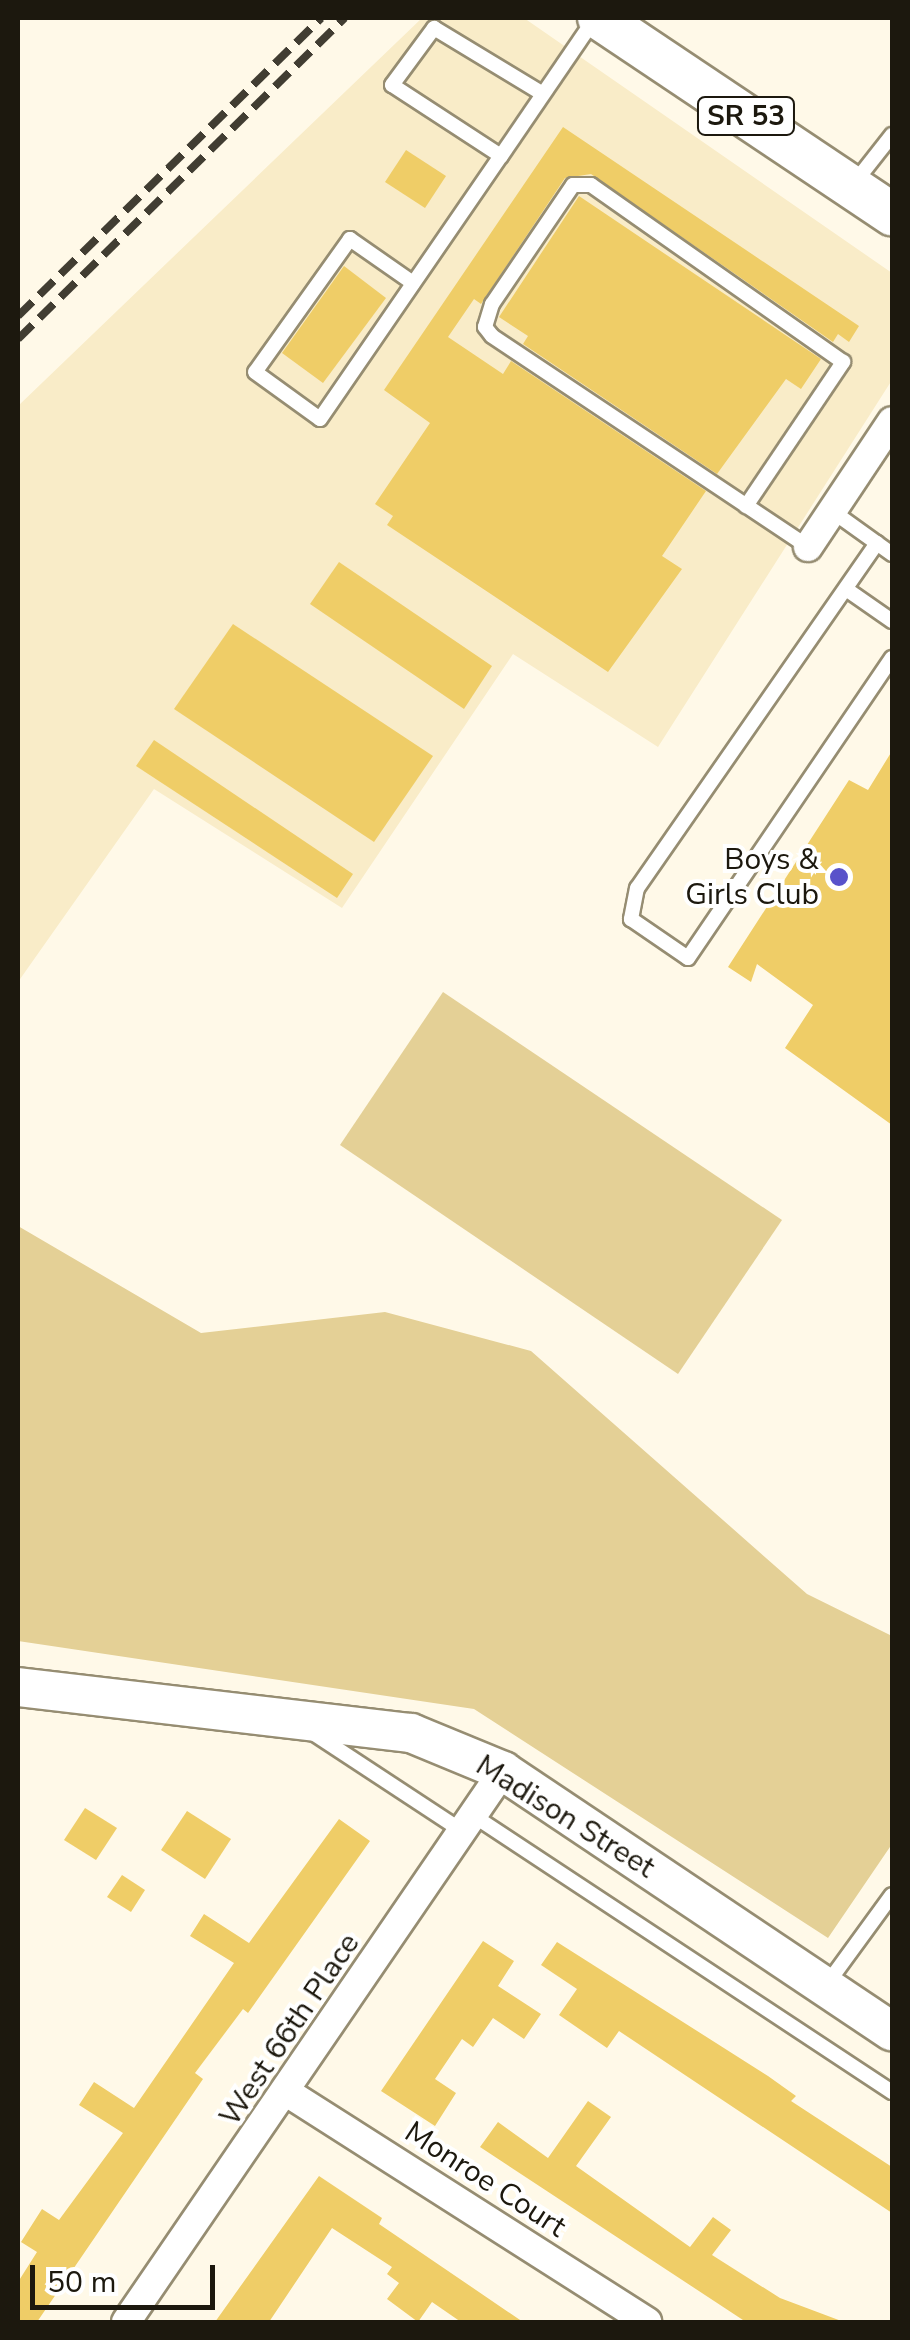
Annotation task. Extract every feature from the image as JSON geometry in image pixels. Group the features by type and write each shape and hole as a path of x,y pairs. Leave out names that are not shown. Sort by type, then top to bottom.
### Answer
{"main road":[{"name":"SR 53","path":"616,22 892,214"}],"street":[{"path":"808,547 892,421"},
{"name":"Madison Street","path":"18,1687 288,1716 411,1734 503,1772 892,2031"},
{"name":"West 66th Place","path":"126,2322 288,2093 503,1772"},
{"name":"Monroe Court","path":"288,2093 647,2322"}],"lane":[{"path":"413,283 350,240 255,372 320,419 543,94 616,22"},
{"path":"501,156 392,85 434,28 543,94"},
{"path":"852,187 892,135"},
{"path":"746,506 843,362 591,185 574,185 492,304 486,327 746,506 808,547"},
{"path":"832,511 892,554"},
{"path":"877,543 637,888 631,919 688,958 892,658"},
{"path":"846,589 892,621"},
{"path":"288,1716 468,1824 892,2092"},
{"path":"826,1985 892,1895"}],"shaded area":[{"path":"422,18 524,18 892,273 892,380 658,747 513,654 342,908 154,789 18,982 18,406"},
{"path":"443,992 782,1220 678,1374 340,1145"},
{"path":"18,1226 201,1333 385,1312 531,1351 807,1594 892,1636 892,1844 828,1938 474,1709 18,1641"}],"building":[{"path":"563,127 859,326 849,342 838,334 833,342 591,174 565,178 481,304 474,299 448,337 503,374 511,361 706,491 662,556 682,569 608,672 387,525 393,516 375,504 430,423 384,390"},
{"path":"406,150 446,176 425,208 385,182"},
{"path":"579,196 821,359 801,389 786,379 717,474 523,344 528,336 499,317"},
{"path":"344,266 386,298 323,383 282,353"},
{"path":"339,562 492,666 464,709 310,604"},
{"path":"233,624 433,756 374,842 174,709"},
{"path":"154,740 353,874 337,898 136,766"},
{"name":"Boys & Girls Club","path":"892,751 892,1125 785,1048 813,1005 757,964 751,982 728,967 849,780 868,790"},
{"path":"85,1808 117,1828 96,1860 64,1840"},
{"path":"187,1811 231,1839 205,1879 161,1850"},
{"path":"339,1819 370,1841 248,2013 243,2009 195,2073 203,2079 37,2322 18,2322 18,2282 37,2252 21,2242 42,2209 59,2220 123,2133 79,2105 94,2082 134,2108 234,1963 190,1936 204,1914 249,1943"},
{"path":"122,1875 145,1890 131,1912 107,1897"},
{"path":"483,1941 514,1961 498,1986 541,2014 524,2039 493,2018 473,2047 462,2039 435,2079 456,2093 435,2126 381,2091"},
{"path":"557,1942 768,2076 796,2096 791,2101 892,2167 892,2213 619,2031 607,2048 559,2015 577,1989 541,1965"},
{"path":"588,2101 611,2117 576,2166 690,2247 713,2217 731,2230 712,2255 780,2298 844,2322 746,2322 480,2147 498,2122 548,2158"},
{"path":"319,2176 382,2218 379,2224 523,2322 461,2322 432,2302 418,2322 387,2299 399,2283 387,2274 392,2267 332,2228 269,2322 215,2322"}],"railway":[{"path":"18,316 321,18"},
{"path":"18,339 345,18"}],"place":[{"name":"Boys & Girls Club","path":"839,877"}]}
